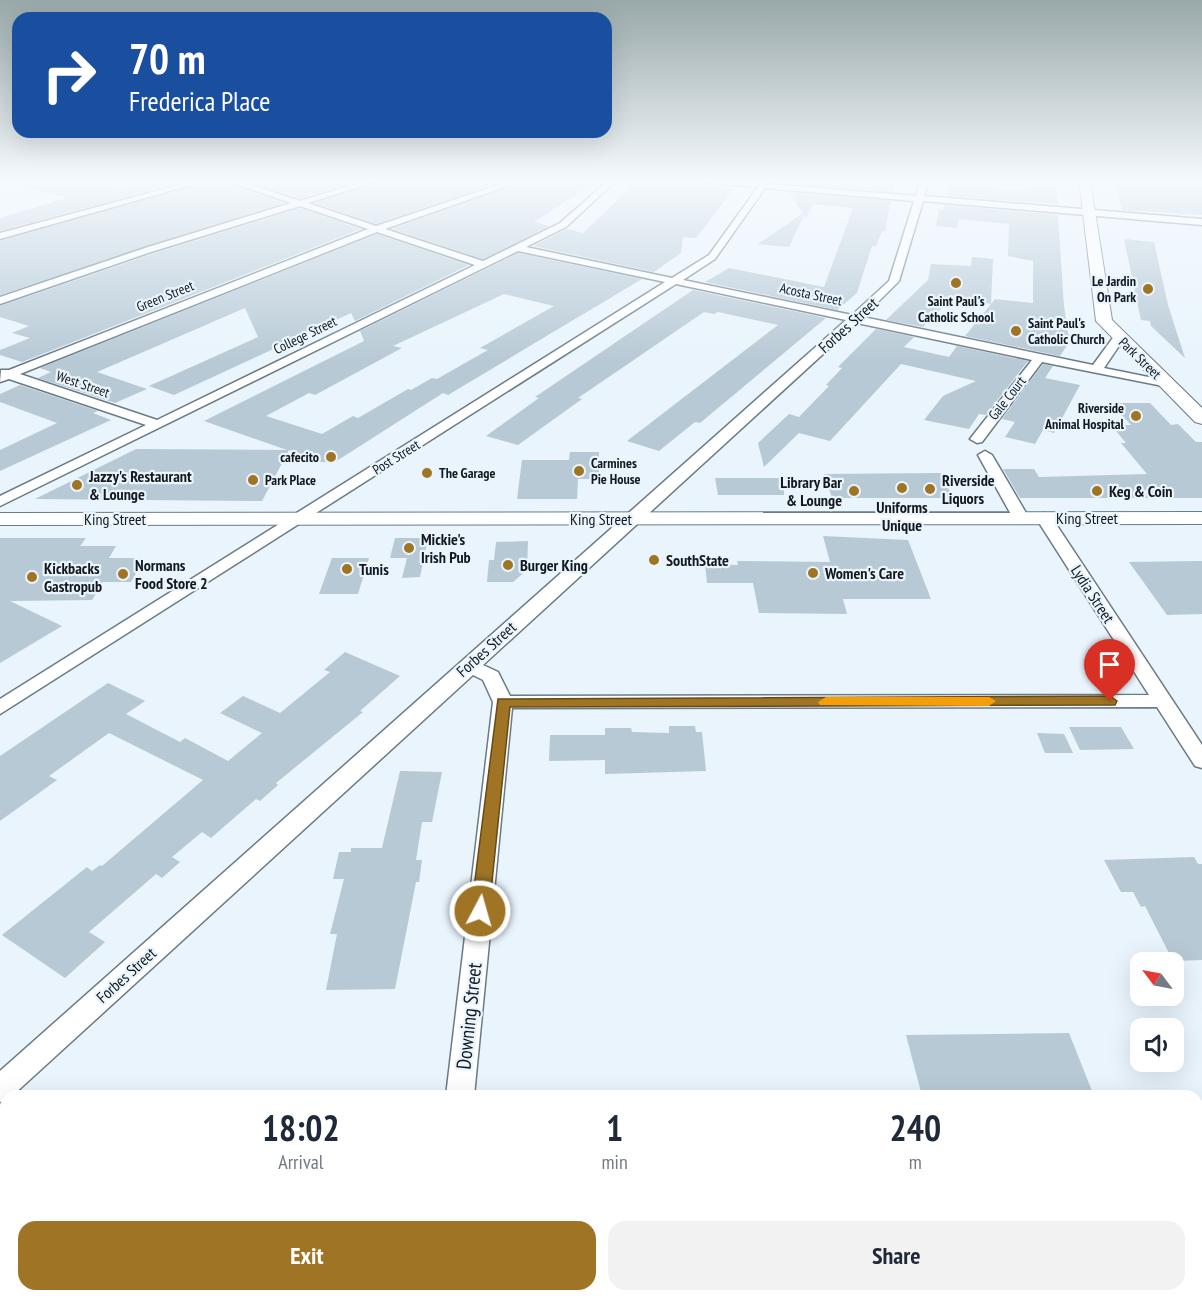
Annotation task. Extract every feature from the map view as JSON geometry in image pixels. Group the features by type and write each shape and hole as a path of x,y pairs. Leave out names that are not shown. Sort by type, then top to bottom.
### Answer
{"main road":[{"name":"Park Street","path":"1091,241 1104,321 1202,418"},
{"name":"King Street","path":"0,519 1202,518"}],"street":[{"path":"0,301 180,241"},
{"name":"Green Street","path":"3,375 345,241"},
{"path":"411,241 483,264"},
{"name":"College Street","path":"0,502 532,241"},
{"name":"Post Street","path":"0,708 676,281 712,257 724,241"},
{"name":"Forbes Street","path":"0,1089 854,319 894,281 907,241"},
{"name":"Acosta Street","path":"517,248 1169,386"},
{"path":"1096,370 1119,337"},
{"name":"Gale Court","path":"977,439 1038,358"},
{"name":"West Street","path":"3,375 157,424"},
{"path":"985,455 1021,518"},
{"name":"Lydia Street","path":"1044,518 1202,761"},
{"path":"468,665 491,676 503,702 1162,701"},
{"name":"Downing Street","path":"461,1090 503,702"}],"building":[{"path":"1,241 168,241 0,295"},
{"path":"195,241 331,241 22,362 0,355 0,350 30,338 12,333 29,326 0,317 0,306"},
{"path":"360,241 397,241 469,265 355,321 351,313 174,395 149,386 258,337 245,308 97,372 147,389 115,403 38,378 51,372 40,368"},
{"path":"428,241 520,241 483,259"},
{"path":"544,241 683,241 681,253 654,272 533,246"},
{"path":"763,241 792,241 789,247 758,244"},
{"path":"841,241 878,241 876,246 872,246 857,293 837,310 705,282 729,268 824,287"},
{"path":"1008,241 1060,241 1068,334 1074,335 1060,356 965,336 995,299 1033,303 1033,261 1008,256"},
{"path":"1124,241 1154,242 1168,305 1185,358 1151,326 1150,321 1141,320"},
{"path":"518,253 642,279 448,395 443,393 335,462 299,462 300,454 289,450 262,501 35,499 136,449 287,450 204,421 364,341 360,331","holes":["504,294 554,306 480,348 488,350 437,379 432,378 411,390 408,389 358,418 353,416 322,434 266,416 309,393 315,395 402,348 393,346"]},
{"path":"972,257 993,259 991,304 954,296 923,327 886,320 928,280 931,264 971,266"},
{"path":"693,290 826,318 700,423 695,422 659,451 627,441 778,325 718,312 714,314 704,312 578,398 582,399 518,445 486,436 539,398 535,397"},
{"path":"876,329 914,337 904,347 949,357 957,346 1028,361 986,415 979,414 969,429 924,420 943,396 976,381 901,364 830,441 799,433 764,467 758,443 789,414 799,417 829,386 826,385 842,368 838,367"},
{"path":"1043,364 1053,366 1045,378 1080,385 1054,433 1043,430 1035,444 1005,437 1015,422 1002,419"},
{"path":"20,385 98,411 93,413 111,420 0,471 0,450 57,423 0,402 0,394"},
{"path":"1111,403 1150,403 1171,425 1178,424 1196,442 1202,442 1202,498 1020,498 1003,469 1034,469 1039,477 1147,474 1121,443 1126,443 1111,425 1131,425"},
{"path":"570,452 599,452 599,479 578,479 577,499 517,499 522,460 569,460"},
{"path":"941,473 953,498 832,498 824,474"},
{"path":"715,478 784,478 784,495 718,495"},
{"name":"Women's Care","path":"823,536 908,540 931,599 843,599 847,614 759,613 753,583 707,583 705,564 738,565 737,561 830,562"},
{"path":"0,538 86,538 80,546 116,546 109,558 145,558 131,582 103,582 92,600 10,601 62,626 0,663"},
{"path":"395,538 428,538 420,577 402,578 407,558 390,558"},
{"name":"Burger King","path":"528,541 527,570 513,582 487,582 489,560 494,560 496,542"},
{"path":"332,558 369,558 358,594 319,594"},
{"path":"1202,561 1202,614 1167,615 1129,562"},
{"path":"345,652 400,676 360,711 363,712 276,783 278,785 260,801 256,799 211,838 202,832 172,857 180,862 162,878 156,874 89,932 105,942 65,978 2,935 87,867 92,871 102,866 203,780 109,733 49,776 57,780 0,821 0,756 108,683 145,701 126,714 180,742 185,738 228,761 262,733 220,713 243,696 280,713 330,672 324,670"},
{"path":"669,726 695,726 696,732 702,732 706,771 605,774 605,760 549,761 550,735 605,735 605,728 631,728 632,732 669,733"},
{"path":"1069,727 1121,727 1134,749 1080,750"},
{"path":"1037,733 1064,734 1073,753 1045,753"},
{"path":"400,771 442,772 432,822 422,822 416,860 422,860 419,882 416,882 395,989 326,990 337,934 330,934 344,879 333,879 339,852 351,852 351,848 382,848"},
{"path":"1194,857 1198,864 1202,864 1202,960 1184,961 1184,952 1168,952 1145,906 1141,907 1133,892 1121,892 1104,860"},
{"path":"1069,1033 1092,1090 920,1090 906,1035"}],"slow traffic":[{"path":"826,702 989,701"}],"place":[{"name":"Saint Paul's Catholic School","path":"956,283"},
{"name":"Le Jardin On Park","path":"1148,289"},
{"name":"Saint Paul's Catholic Church","path":"1016,331"},
{"name":"Riverside Animal Hospital","path":"1136,416"},
{"name":"cafecito","path":"331,457"},
{"name":"Carmines Pie House","path":"579,471"},
{"name":"The Garage","path":"427,473"},
{"name":"Park Place","path":"253,480"},
{"name":"Jazzy's Restaurant & Lounge","path":"77,485"},
{"name":"Uniforms Unique","path":"902,488"},
{"name":"Riverside Liquors","path":"930,489"},
{"name":"Library Bar & Lounge","path":"854,491"},
{"name":"Keg & Coin","path":"1097,491"},
{"name":"Mickie's Irish Pub","path":"409,548"},
{"name":"SouthState","path":"654,560"},
{"name":"Burger King","path":"508,565"},
{"name":"Tunis","path":"347,569"},
{"name":"Women's Care","path":"813,573"},
{"name":"Normans Food Store 2","path":"123,574"},
{"name":"Kickbacks Gastropub","path":"32,577"}],"route":[{"path":"480,911 503,702 1110,701"}]}
